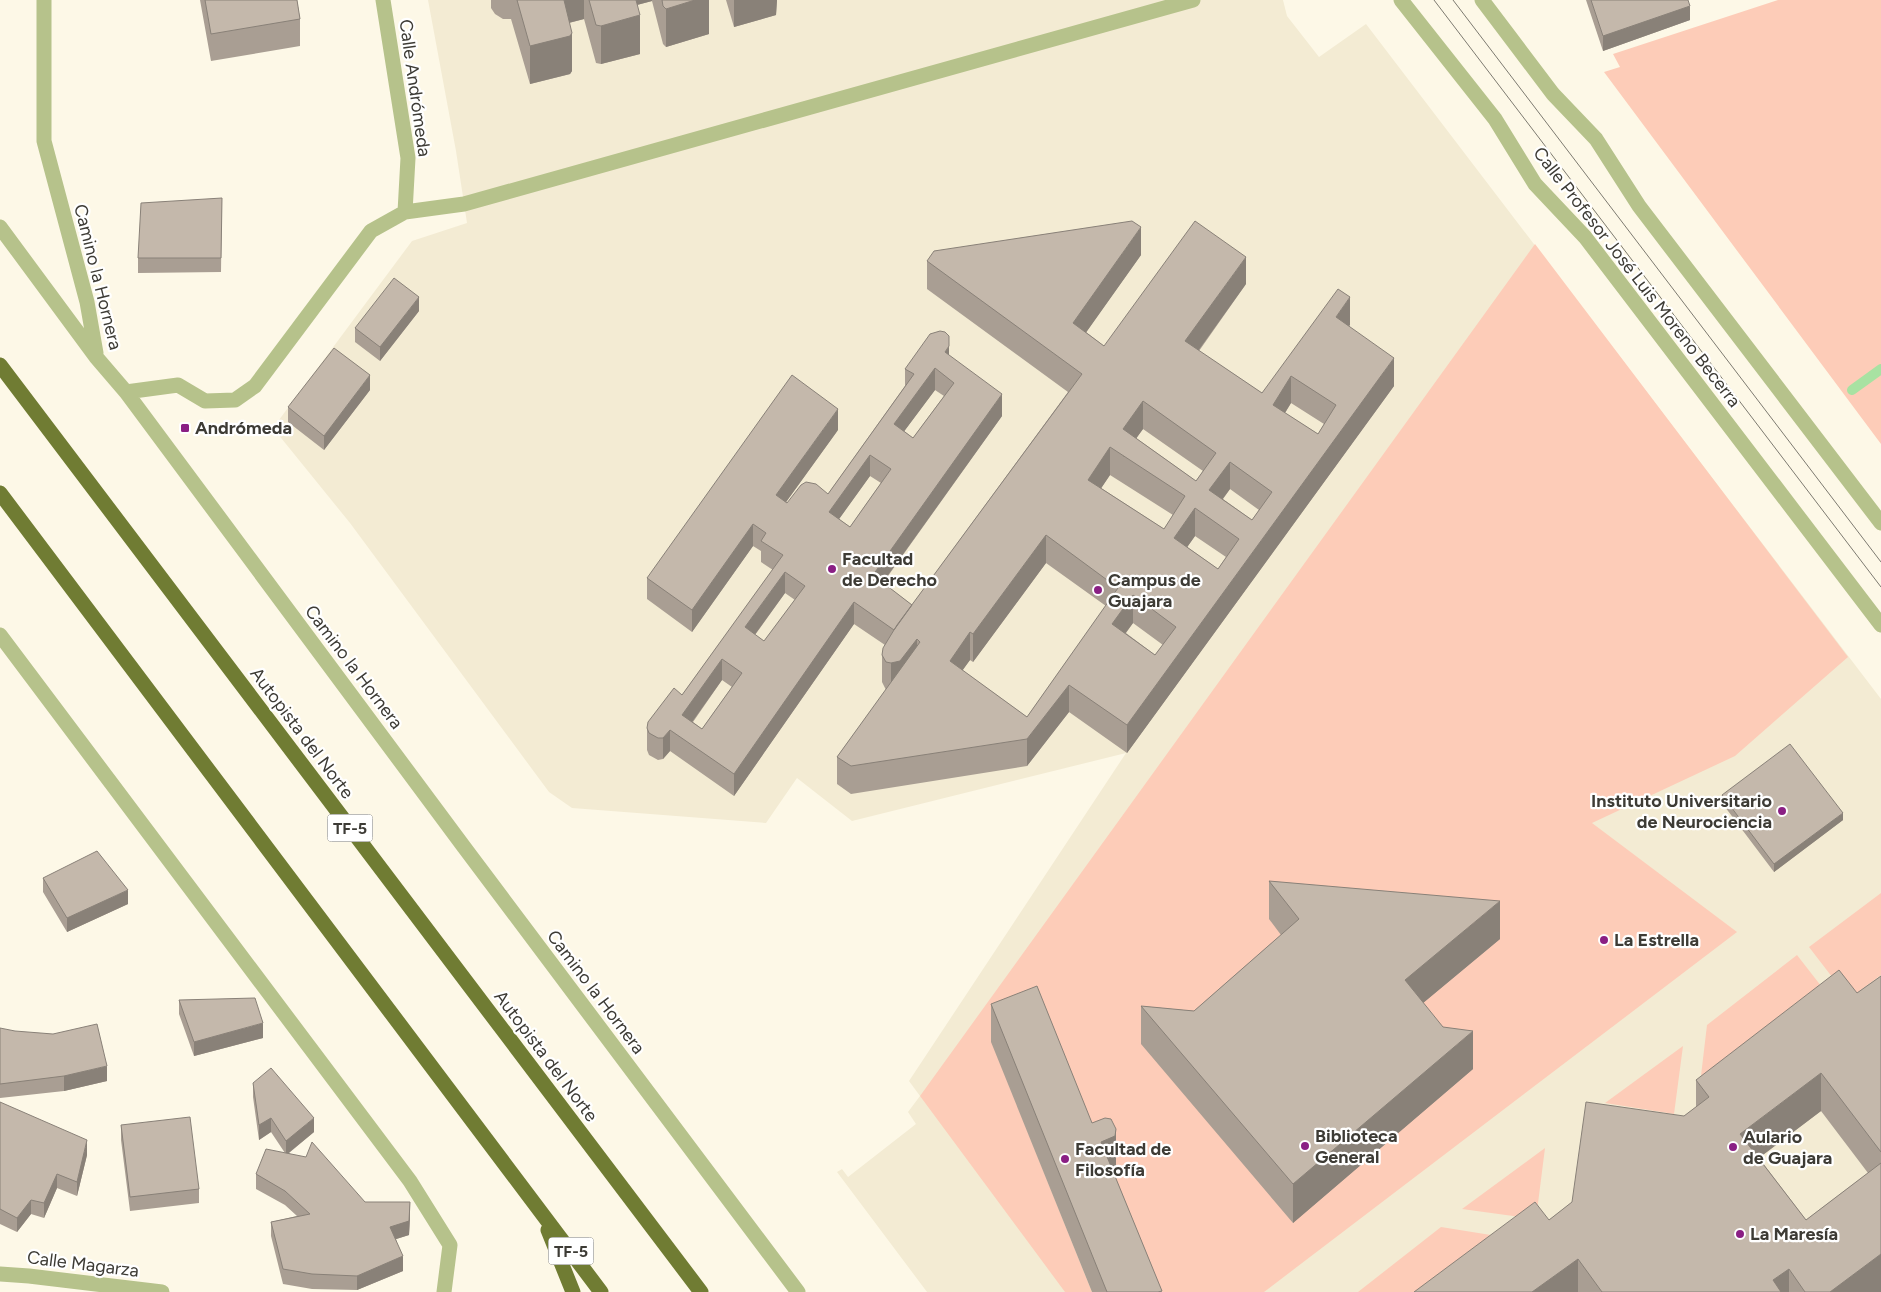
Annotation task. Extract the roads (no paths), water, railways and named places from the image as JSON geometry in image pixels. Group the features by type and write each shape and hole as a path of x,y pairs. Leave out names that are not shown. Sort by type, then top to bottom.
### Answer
{"highway":[{"name":"Autopista del Norte","path":"0,365 701,1292"},
{"name":"TF-5","path":"0,493 602,1292"},
{"path":"540,1210 573,1292"}],"street":[{"name":"Camino la Hornera","path":"44,0 44,140 87,302 96,357 126,392 481,870 798,1292"},
{"name":"Calle Andrómeda","path":"384,0 408,158 405,212"},
{"path":"126,392 178,385 205,401 235,400 255,386 372,231 405,212 464,204 1193,0"},
{"name":"Calle Profesor José Luis Moreno Becerra","path":"1401,0 1495,119 1535,184 1585,237 1881,625"},
{"path":"1482,0 1553,94 1596,139 1638,206 1881,522"},
{"path":"0,227 96,357"},
{"path":"0,636 410,1181 450,1245 444,1292"},
{"name":"Calle Magarza","path":"0,1274 162,1292"}],"waterway":[{"path":"1852,390 1881,369"}],"tram line":[{"path":"1434,0 1881,587"},
{"path":"1453,0 1881,562"}],"place":[{"name":"Andrómeda","path":"185,428"},
{"name":"Facultad de Derecho","path":"832,569"},
{"name":"Campus de Guajara","path":"1098,590"},
{"name":"Instituto Universitario de Neurociencia","path":"1782,811"},
{"name":"La Estrella","path":"1604,940"},
{"name":"Biblioteca General","path":"1305,1146"},
{"name":"Aulario de Guajara","path":"1733,1147"},
{"name":"Facultad de Filosofía","path":"1065,1159"},
{"name":"La Maresía","path":"1740,1234"}]}
